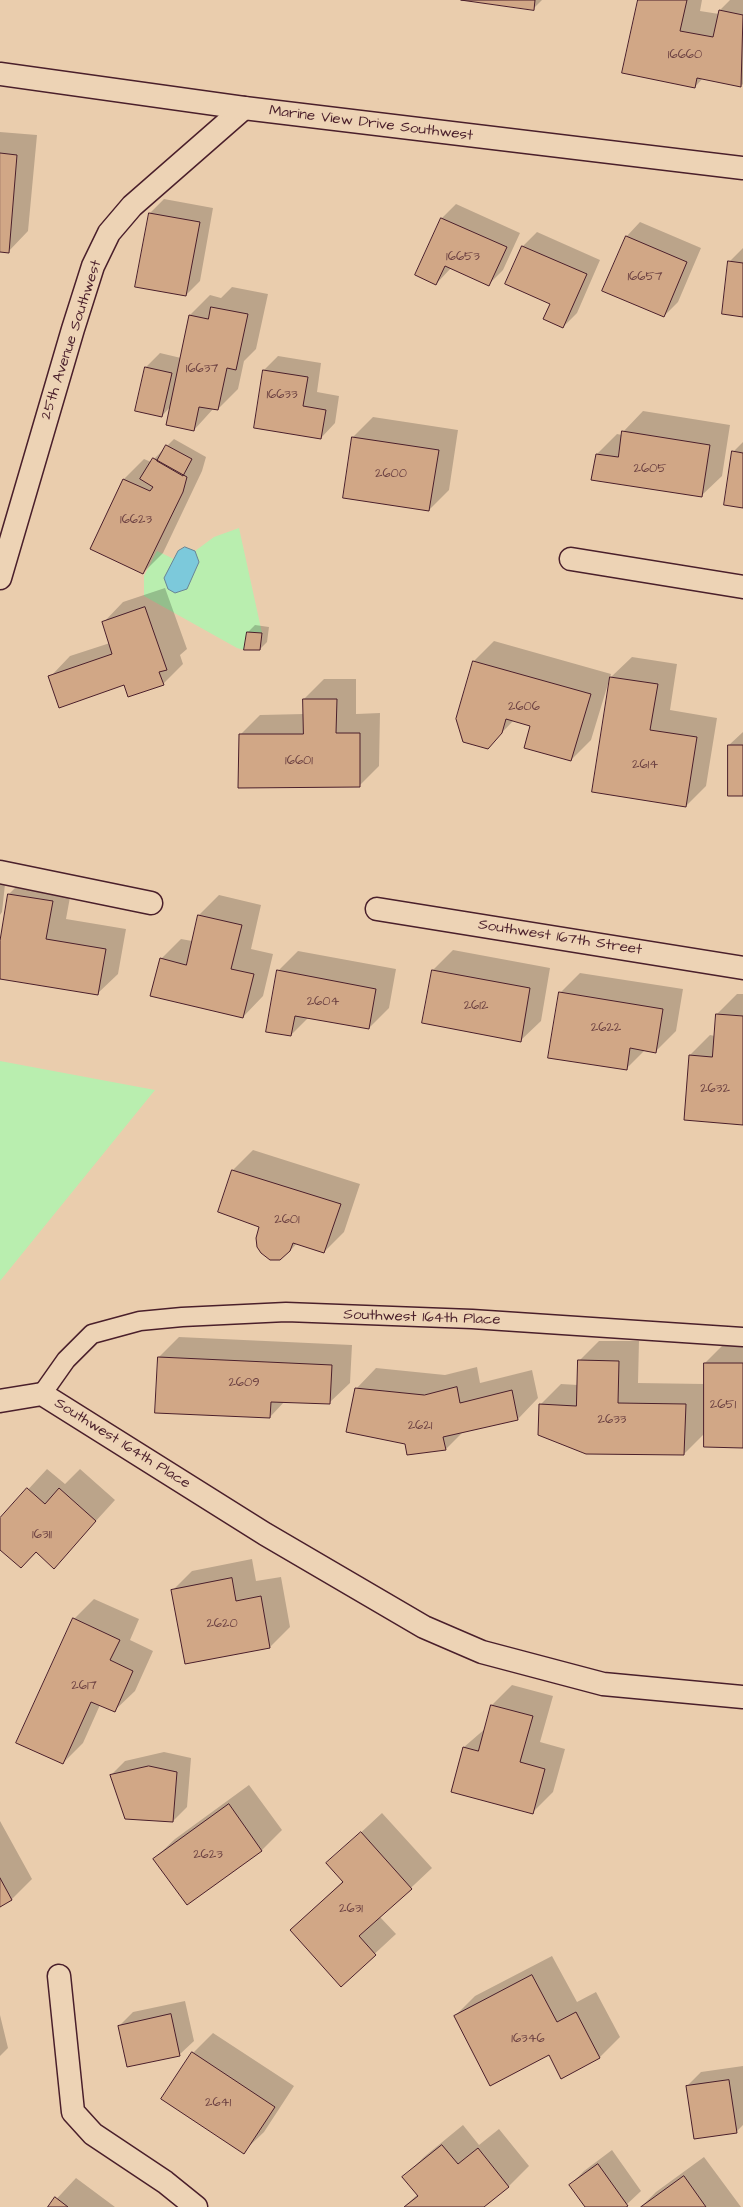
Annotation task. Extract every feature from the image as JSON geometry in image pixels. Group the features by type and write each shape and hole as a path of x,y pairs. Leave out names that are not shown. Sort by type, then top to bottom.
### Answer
{"street":[{"name":"Marine View Drive Southwest","path":"0,74 244,108 743,168"},
{"name":"25th Avenue Southwest","path":"0,578 73,329 93,266 109,233 132,206 244,108"},
{"path":"571,559 743,587"},
{"path":"0,872 151,903"},
{"name":"Southwest 167th Street","path":"377,910 743,968"},
{"path":"0,1401 42,1394"},
{"name":"Southwest 164th Place","path":"42,1394 265,1534 424,1627 482,1652 603,1684 743,1697"},
{"path":"60,1976 73,2112 93,2134 166,2182 196,2207"}],"lane":[{"name":"Southwest 164th Place","path":"42,1394 66,1360 92,1334 140,1321 182,1317 286,1312 464,1319 743,1337"}],"green space":[{"path":"239,528 262,633 247,632 244,650 237,648 144,596 144,576 157,551 174,559 164,578 175,593 187,589 199,562 195,551 214,537"},
{"path":"0,1061 155,1090 0,1281"}],"water":[{"path":"185,547 195,551 199,562 187,589 175,593 168,589 164,578 178,551"}],"building":[{"path":"461,0 535,0 534,10"},
{"path":"638,0 687,0 680,31 713,37 719,10 743,15 741,87 697,78 695,88 622,73"},
{"path":"0,153 17,155 9,253 0,252"},
{"path":"149,213 200,222 186,296 135,287"},
{"path":"441,218 507,247 489,286 445,266 436,285 415,275"},
{"path":"626,236 687,262 664,317 602,291"},
{"path":"522,246 587,274 563,328 543,319 550,304 505,284"},
{"path":"728,261 743,263 743,317 722,314"},
{"path":"211,307 248,314 236,370 227,368 218,410 199,407 194,431 166,425 189,315 208,319"},
{"path":"145,367 172,373 162,417 135,411"},
{"path":"263,370 308,377 303,406 326,410 321,439 254,428"},
{"path":"622,431 710,445 702,497 591,480 596,454 618,457"},
{"path":"352,437 439,450 429,511 343,498"},
{"path":"166,445 192,459 183,476 157,461"},
{"path":"732,451 743,453 743,508 724,505"},
{"path":"153,458 187,477 183,492 143,574 90,549 123,479 150,491 153,487 140,479"},
{"path":"145,607 167,670 159,672 164,685 128,697 124,685 59,708 48,676 112,654 102,622"},
{"path":"247,632 262,633 260,650 244,650"},
{"path":"473,661 591,694 571,761 524,748 530,726 506,719 502,733 488,749 463,742 456,719"},
{"path":"610,677 658,684 650,730 697,737 686,807 592,792"},
{"path":"303,699 337,699 336,733 360,733 360,787 238,788 239,734 303,734"},
{"path":"728,745 743,745 743,796 728,796"},
{"path":"8,894 53,901 46,939 106,949 98,995 0,979 0,941"},
{"path":"198,915 242,925 231,969 254,974 243,1018 150,996 160,958 186,965"},
{"path":"277,970 376,989 369,1029 295,1016 291,1036 266,1032"},
{"path":"432,970 530,988 521,1042 422,1023"},
{"path":"559,992 663,1009 656,1053 630,1048 627,1070 548,1058"},
{"path":"716,1014 743,1016 743,1125 684,1120 689,1055 712,1057"},
{"path":"232,1170 341,1204 324,1253 293,1243 290,1251 280,1260 270,1260 261,1253 257,1247 256,1238 259,1227 218,1212"},
{"path":"158,1357 332,1365 330,1404 271,1402 270,1418 155,1413"},
{"path":"578,1360 619,1361 618,1403 686,1404 684,1455 586,1454 538,1435 539,1404 576,1406"},
{"path":"704,1363 743,1363 743,1448 704,1447"},
{"path":"457,1387 460,1403 512,1390 518,1420 443,1437 446,1450 407,1455 405,1444 346,1432 355,1388 424,1395"},
{"path":"27,1488 45,1504 59,1488 96,1521 54,1569 36,1552 21,1568 0,1550 0,1518"},
{"path":"232,1578 236,1601 261,1596 270,1648 185,1664 171,1590"},
{"path":"73,1618 120,1640 110,1660 133,1671 115,1712 91,1702 63,1764 16,1743"},
{"path":"491,1705 533,1716 520,1762 545,1769 533,1814 451,1792 463,1747 478,1751"},
{"path":"149,1766 177,1772 173,1822 125,1819 110,1775"},
{"path":"229,1804 262,1851 187,1905 153,1859"},
{"path":"361,1832 412,1889 359,1936 376,1955 341,1987 290,1930 343,1882 326,1863"},
{"path":"0,1878 12,1900 0,1907"},
{"path":"532,1975 557,2022 576,2012 600,2058 561,2079 549,2055 490,2086 454,2016"},
{"path":"171,2014 180,2056 127,2067 118,2026"},
{"path":"192,2052 275,2107 244,2154 161,2099"},
{"path":"729,2080 737,2133 694,2139 686,2086"},
{"path":"442,2145 458,2164 478,2148 509,2187 484,2207 404,2207 418,2196 402,2177"},
{"path":"598,2164 628,2206 585,2207 569,2185"},
{"path":"684,2176 706,2207 641,2207"},
{"path":"55,2197 68,2207 48,2207"}]}
